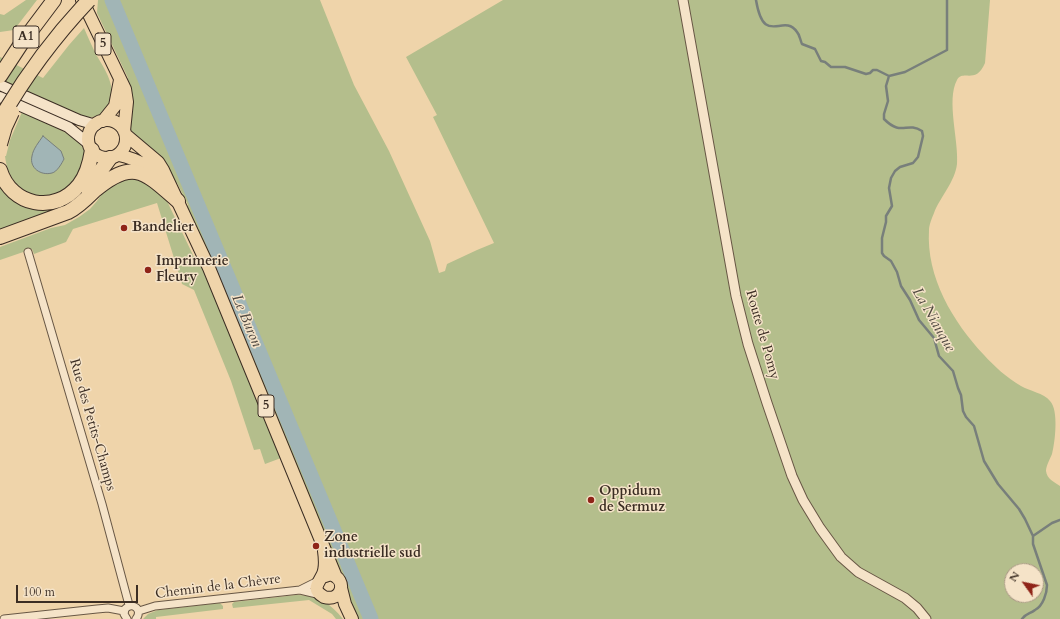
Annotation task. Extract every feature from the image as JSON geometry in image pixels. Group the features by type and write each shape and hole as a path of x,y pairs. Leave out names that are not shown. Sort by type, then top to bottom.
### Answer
{"highway":[{"name":"A1","path":"0,76 24,39 54,0"},
{"name":"A1","path":"0,120 20,87 44,53 67,24 89,0"},
{"path":"0,144 5,127 13,109 44,53"},
{"path":"0,170 7,186 18,196 35,203 54,202 68,195 79,185 87,172 90,147"},
{"path":"78,206 88,194 99,173 115,157"},
{"path":"0,237 60,215 78,206 118,174 131,172 143,174 151,178 178,200"}],"main road":[{"name":"5","path":"82,0 125,89 125,133 158,162 178,200 217,287 339,583 345,604 352,619"},
{"path":"90,147 90,132 115,106 120,80"},
{"path":"0,85 79,120 99,123 110,121 117,123 125,133 125,146 115,157 99,156 68,127 0,97"},
{"name":"5","path":"115,157 136,159 145,164 171,187"},
{"name":"5","path":"320,579 325,559 323,544"},
{"path":"323,596 335,596 339,583 331,574 320,579 317,590 323,596 338,608 345,619"}],"street":[{"name":"Route de Pomy","path":"683,0 736,296 748,344 797,488 820,528 841,557 858,572 905,598 926,619"},
{"name":"Rue des Petits-Champs","path":"28,252 102,504 129,605"},
{"name":"Chemin de la Chèvre","path":"300,590 320,579"},
{"name":"Chemin de la Chèvre","path":"139,611 155,606 300,590 323,596"},
{"path":"124,611 129,605 135,606 139,611 136,619"},
{"path":"4,619 108,608 124,611"},
{"path":"124,611 127,619"}],"green space":[{"path":"26,0 37,0 14,30 0,32 0,14 4,15"},
{"path":"98,0 320,0 354,85 389,151 430,241 439,273 445,271 447,264 494,243 433,117 437,115 406,57 503,0 990,0 985,63 978,73 960,77 954,88 953,109 957,155 956,171 937,207 931,222 929,230 929,248 937,282 944,298 952,313 973,342 1006,376 1021,386 1044,396 1053,405 1055,412 1055,435 1052,454 1046,471 1049,478 1060,486 1060,619 359,619 350,601 346,579 336,563 335,554 332,555 186,207 188,205 177,183 175,184 131,130 125,80 128,78 97,13"},
{"path":"84,28 93,49 108,76 112,89 109,103 105,110 97,116 82,117 0,82 0,57 43,78"},
{"path":"22,112 69,134 84,150 85,157 75,180 65,190 53,195 40,196 28,193 17,185 9,173 5,156"},
{"path":"137,176 166,199 193,255 205,273 313,533 311,534 281,458 265,464 260,449 254,450 231,381 194,290 182,284 157,203 73,229 66,242 34,254 32,249 0,260 0,247 51,228 65,225 90,209 109,184"},
{"path":"0,182 22,203 87,186 76,199 67,206 0,231"},
{"path":"296,595 310,596 328,604 343,619 336,619 332,614 309,600 233,608 232,604 234,602"},
{"path":"220,603 223,606 223,609 156,617 156,619 143,619 148,614 158,610"}],"shaded area":[{"path":"43,136 61,151 64,159 61,165 54,172 48,174 40,172 32,164 32,156 36,146"}],"waterway":[{"name":"Le Buron","path":"112,0 371,619"},
{"path":"756,0 759,14 764,22 769,26 786,25 792,27 798,33 802,44 815,49 821,61 825,62 831,67 845,67 866,74 873,70 877,70 889,76 905,72 947,50 947,0"},
{"name":"La Niauque","path":"889,76 886,86 888,101 884,119 895,127 917,128 922,131 923,136 918,157 913,163 900,167 895,171 891,178 889,188 892,206 886,216 882,238 882,253 891,261 897,272 901,286 910,300 919,320 934,338 939,356 953,371 961,395 963,411 974,426 984,461 998,484 1019,509 1033,536 1033,544 1047,588 1040,606 1022,619"},
{"path":"1033,536 1052,523 1060,520"}],"place":[{"name":"Bandelier","path":"124,228"},
{"name":"Imprimerie Fleury","path":"148,270"},
{"name":"Oppidum de Sermuz","path":"591,500"},
{"name":"Zone industrielle sud","path":"316,546"}]}
